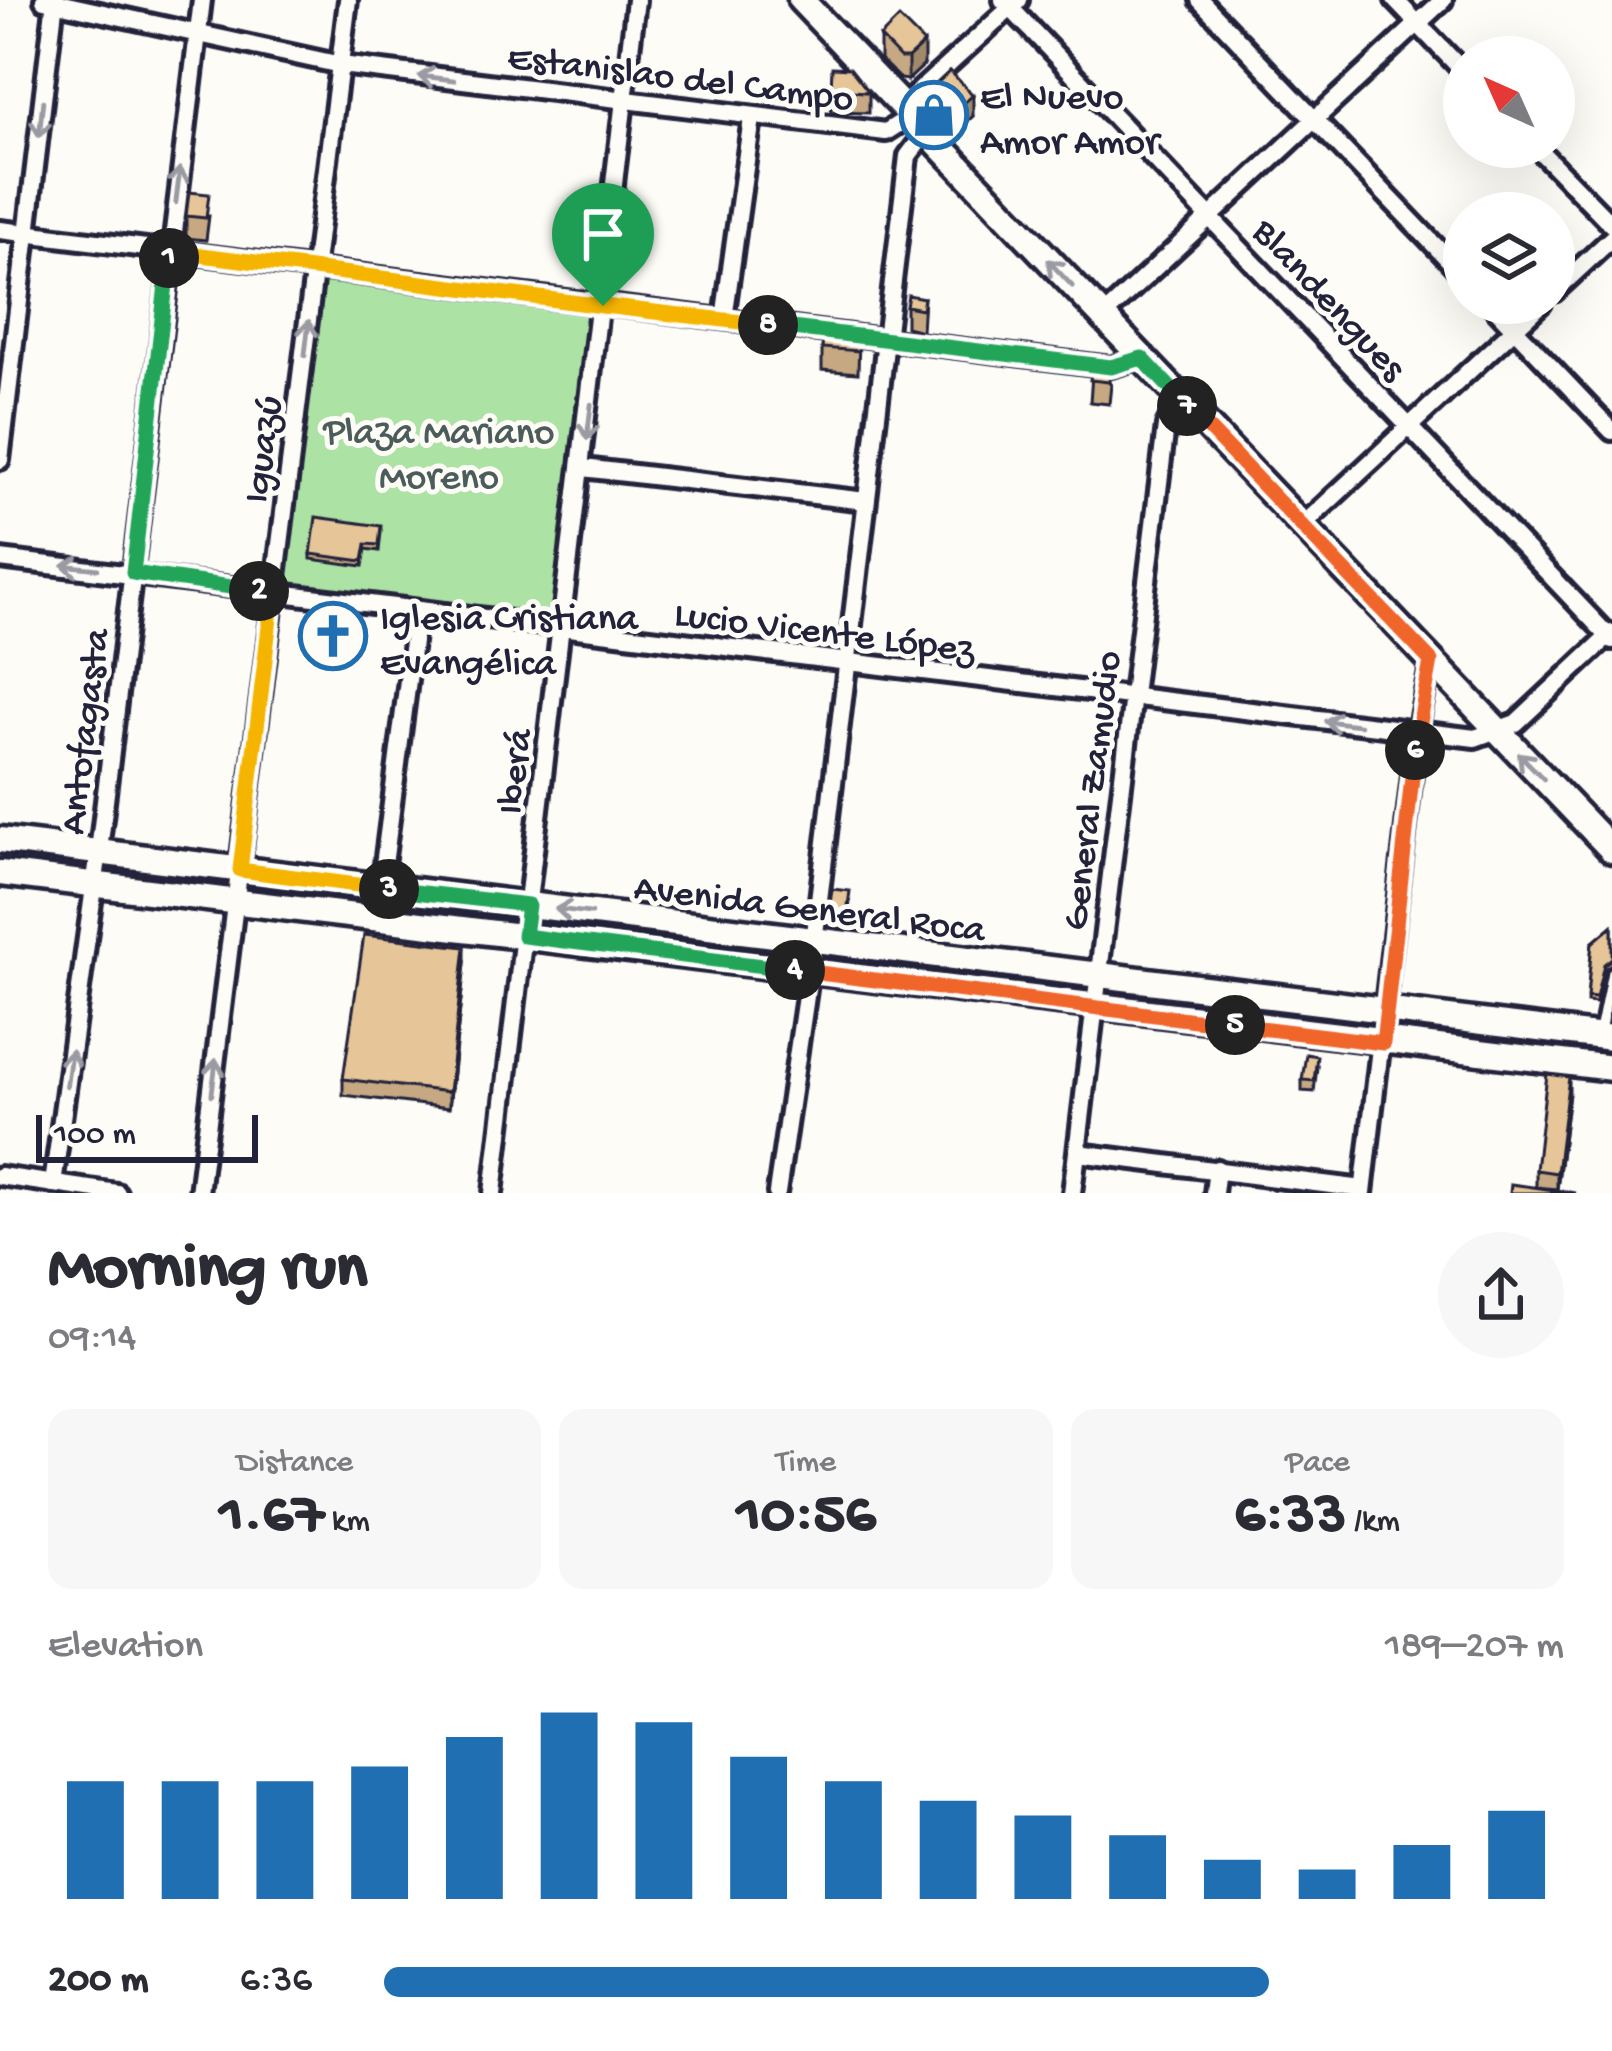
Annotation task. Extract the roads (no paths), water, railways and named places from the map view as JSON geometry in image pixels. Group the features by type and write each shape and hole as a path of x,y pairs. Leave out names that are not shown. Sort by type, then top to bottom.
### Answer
{"main road":[{"path":"801,0 1612,850"},
{"name":"Avenida General Roca","path":"0,840 1606,1037"},
{"name":"Avenida General Roca","path":"0,873 1612,1068"}],"street":[{"name":"Antofagasta","path":"53,1184 99,851 202,0"},
{"name":"Iguazú","path":"200,1193 348,0"},
{"name":"Iberá","path":"493,1193 603,306 636,0"},
{"path":"1200,0 1443,254"},
{"path":"1395,0 1443,50"},
{"path":"1102,317 1443,0"},
{"name":"Estanislao del Campo","path":"51,1 341,65 886,133 913,118"},
{"path":"0,460 51,1"},
{"path":"777,1193 814,942 913,118 1011,3"},
{"name":"Blandengues","path":"1011,3 1611,637"},
{"path":"724,319 752,118"},
{"path":"1556,168 1612,226"},
{"path":"0,230 1111,367 1142,358"},
{"path":"1575,272 1612,238"},
{"path":"1509,324 1612,431"},
{"path":"1302,526 1519,324"},
{"name":"General Zamudio","path":"1072,1193 1166,426 1180,398"},
{"path":"583,468 866,501"},
{"name":"Lucio Vicente López","path":"0,559 1417,732 1475,738 1500,734"},
{"path":"381,888 417,611"},
{"path":"1500,734 1611,637"},
{"path":"1078,1153 1363,1191 1417,732 1431,661"},
{"path":"1214,1193 1217,1168"},
{"path":"0,1177 117,1193"}],"lane":[{"path":"1606,1037 1612,971"}],"place":[{"name":"El Nuevo Amor Amor","path":"934,115"},
{"name":"Iglesia Cristiana Evangélica","path":"333,636"}],"park label":[{"name":"Plaza Mariano Moreno","path":"439,450"}]}
